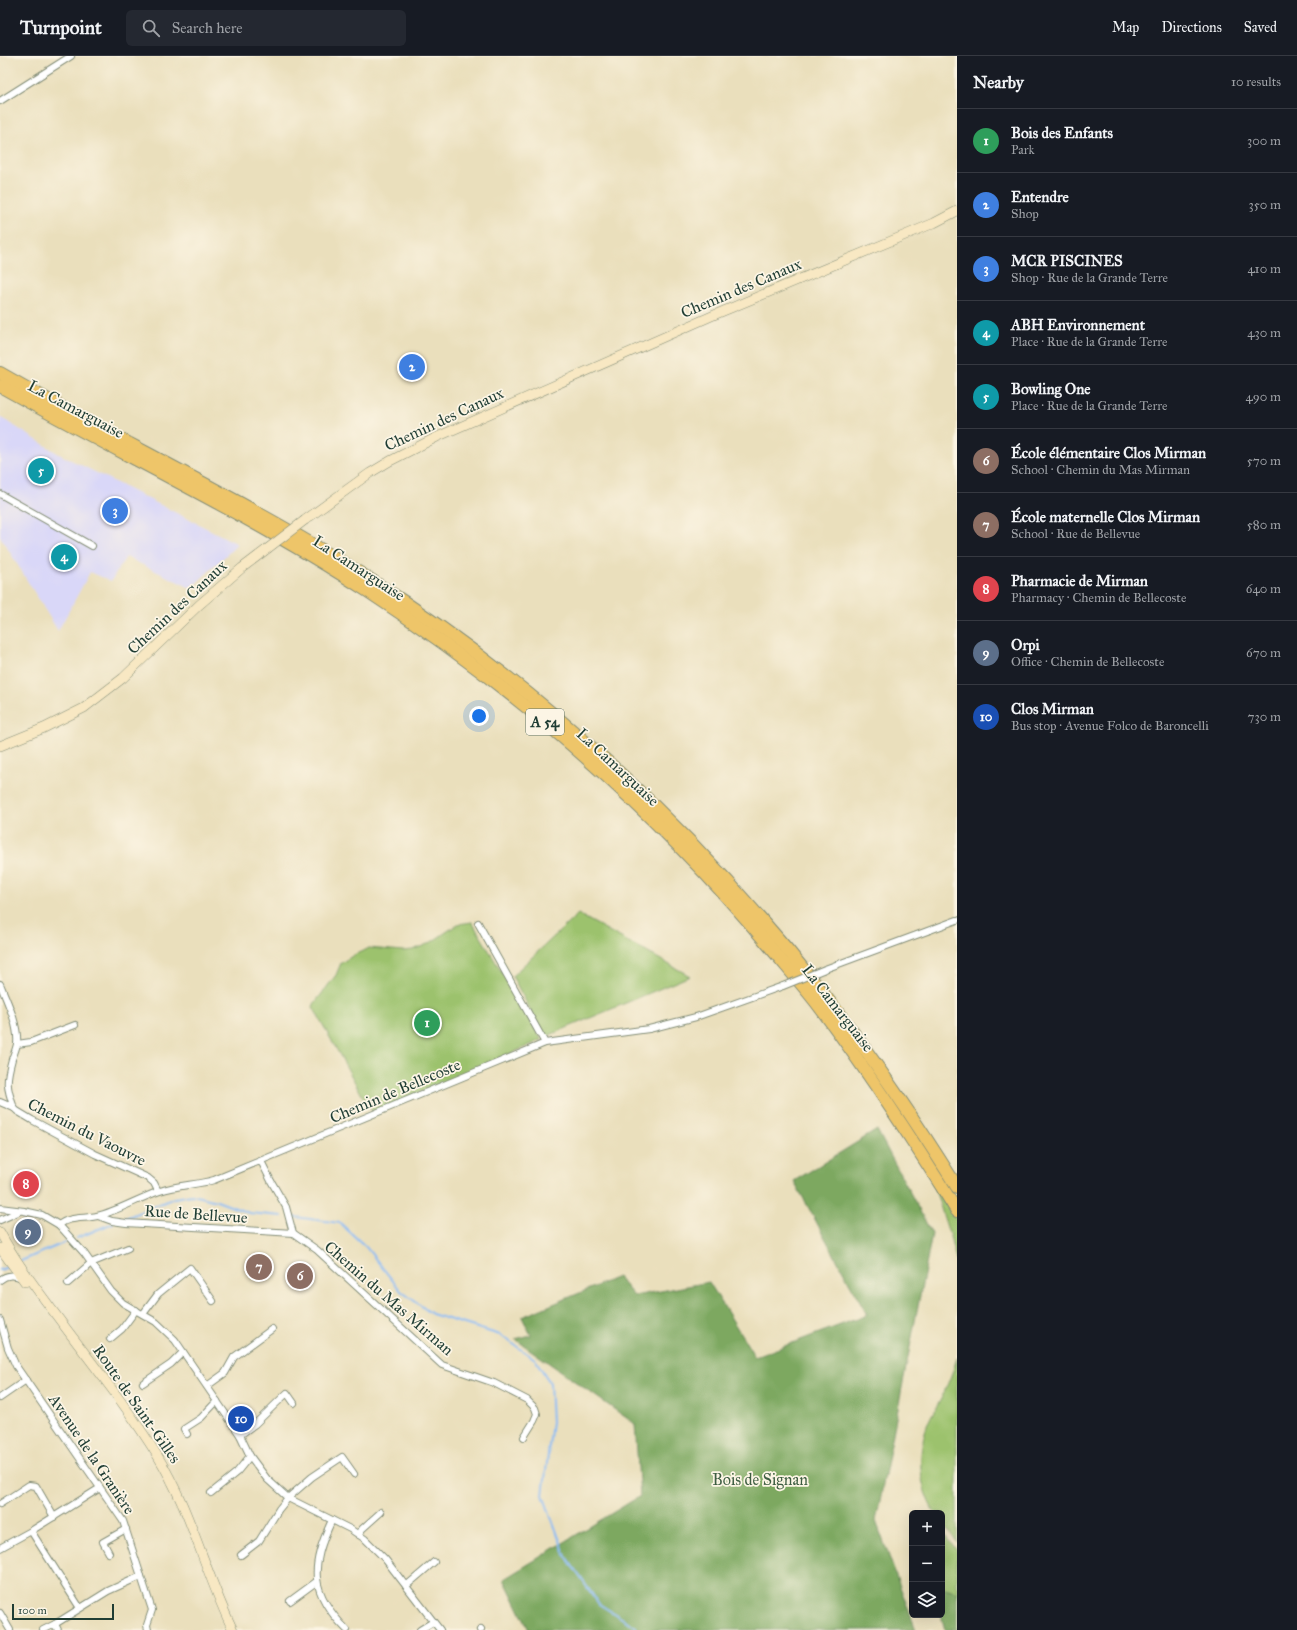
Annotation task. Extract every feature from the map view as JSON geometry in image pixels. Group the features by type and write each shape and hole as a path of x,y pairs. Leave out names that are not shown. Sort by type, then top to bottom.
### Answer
{"highway":[{"name":"La Camarguaise","path":"0,373 218,490 320,548 461,642 540,704 592,748 644,796 754,911 822,993 880,1070 957,1187"},
{"name":"La Camarguaise","path":"0,386 215,501 314,557 417,625 492,679 533,712 595,766 657,824 710,878 752,926 814,1000 864,1068 957,1211"},
{"path":"864,1068 898,1126"},
{"path":"937,1155 957,1181"}],"main road":[{"name":"Chemin des Canaux","path":"0,746 44,728 84,708 123,678 199,604 242,568 370,473 390,461 437,437 714,315 934,223 957,210"},
{"name":"Route de Saint-Gilles","path":"0,1232 35,1287 145,1436 163,1466 187,1515 233,1630"},
{"name":"Route de Saint-Gilles","path":"0,1248 134,1428 164,1473 186,1523 227,1630"}],"street":[{"path":"0,101 71,56"},
{"path":"0,494 92,546"},
{"name":"Chemin de Bellecoste","path":"59,1225 64,1221 98,1216 158,1191 175,1186 198,1184 214,1180 545,1043 649,1029 696,1017 783,986 957,920"},
{"path":"478,923 545,1043"},
{"path":"0,984 10,1006 16,1033 17,1044 7,1077 8,1091 14,1108"},
{"path":"17,1044 31,1042 75,1025"},
{"name":"Chemin du Vaouvre","path":"0,1102 14,1108 32,1120 96,1154 148,1178 154,1183 158,1191"},
{"path":"259,1162 262,1164 286,1207 293,1233"},
{"path":"0,1208 42,1215 59,1225 91,1263 110,1291 123,1303 156,1322 175,1340 240,1435 250,1456 267,1479 288,1498 359,1535 385,1559 440,1630"},
{"path":"0,1220 15,1212 24,1211"},
{"name":"Rue de Bellevue","path":"98,1216 112,1221 126,1223 293,1233"},
{"name":"Chemin du Mas Mirman","path":"293,1233 317,1250 442,1365 494,1383 527,1400 535,1408 537,1414 524,1437"},
{"path":"68,1283 91,1263 128,1248"},
{"path":"143,1314 158,1294 190,1268 213,1302"},
{"path":"0,1280 5,1276 10,1275 22,1278"},
{"path":"110,1339 122,1329 136,1310"},
{"name":"Avenue de la Granière","path":"0,1320 8,1348 16,1366 123,1521 152,1610 147,1625 148,1630"},
{"path":"207,1386 225,1373 234,1357 272,1329"},
{"path":"143,1383 171,1364 183,1352"},
{"path":"0,1398 26,1380"},
{"path":"240,1435 255,1424 287,1393 294,1403"},
{"path":"187,1434 184,1429 201,1418 217,1401"},
{"path":"211,1493 237,1472 250,1456"},
{"path":"241,1555 259,1541 279,1508 312,1477 342,1457 354,1474"},
{"path":"0,1504 29,1485 36,1486 54,1517"},
{"path":"0,1548 31,1531 100,1488"},
{"path":"359,1535 362,1529 381,1512"},
{"path":"332,1520 319,1554 316,1582 324,1601 335,1618 347,1630"},
{"path":"109,1552 103,1542 126,1529"},
{"path":"31,1531 80,1608"},
{"path":"406,1586 434,1562"},
{"path":"43,1630 56,1627 80,1608 108,1591 141,1576"},
{"path":"290,1601 316,1582"},
{"path":"0,1613 10,1630"},
{"path":"420,1630 433,1622"}],"shaded area":[{"path":"0,417 59,454 238,544 191,588 126,557 111,581 90,572 58,631 0,536"}],"green space":[{"path":"578,914 690,976 545,1037 512,976"},
{"path":"472,922 542,1040 377,1111 371,1110 313,1007 314,1004 336,975 341,963 354,955 369,948 403,951 413,950 430,943 458,924"},
{"name":"Bois de Signan","path":"877,1130 932,1234 876,1521 909,1611 909,1618 912,1618 916,1630 529,1630 504,1579 640,1496 635,1424 515,1339 531,1335 522,1317 618,1277 634,1296 709,1282 755,1357 867,1315 794,1181"},
{"path":"933,1183 957,1221 957,1263 951,1240"},
{"path":"957,1358 957,1542 945,1527 945,1510 933,1510 929,1503 922,1481 921,1469 924,1434 952,1374"},
{"path":"946,1536 957,1551 957,1593 945,1589"},
{"path":"945,1589 957,1593 957,1630 945,1630 942,1619 945,1618"}],"waterway":[{"path":"121,1220 174,1198 192,1195 217,1201 249,1213 282,1216"},
{"path":"295,1217 340,1223 366,1247 401,1291 432,1314 500,1335 535,1359 550,1383 552,1422 543,1495 566,1557 599,1604 636,1627 637,1630"},
{"path":"77,1238 113,1223"},
{"path":"21,1261 66,1242"},
{"path":"0,1270 10,1266"}],"place":[{"name":"Entendre","path":"412,367"},
{"name":"Bowling One","path":"41,471"},
{"name":"MCR PISCINES","path":"115,511"},
{"name":"ABH Environnement","path":"64,557"},
{"name":"Bois des Enfants","path":"427,1023"},
{"name":"Pharmacie de Mirman","path":"26,1184"},
{"name":"Orpi","path":"28,1232"},
{"name":"École maternelle Clos Mirman","path":"259,1267"},
{"name":"École élémentaire Clos Mirman","path":"300,1276"},
{"name":"Clos Mirman","path":"241,1419"}]}
